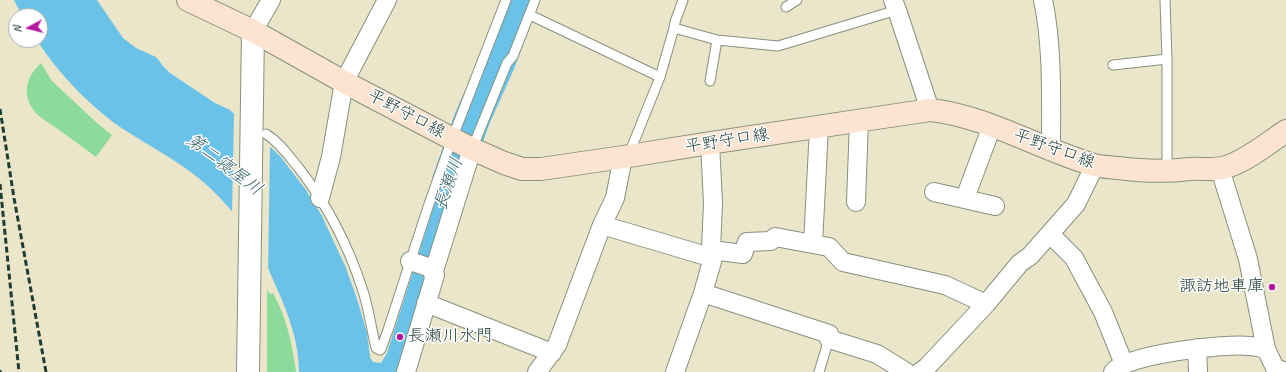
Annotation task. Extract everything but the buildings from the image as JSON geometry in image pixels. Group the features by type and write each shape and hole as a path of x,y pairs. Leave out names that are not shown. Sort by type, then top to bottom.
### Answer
{"main road":[{"name":"平野守口線","path":"188,0 216,10 344,82 462,144 504,163 522,169 541,168 623,157 710,142 930,110 948,112 992,126 1051,150 1095,165 1143,171 1167,171 1200,168 1220,170 1238,162 1286,131"}],"street":[{"path":"248,372 253,31 271,0"},
{"path":"320,198 331,157 344,82 387,0"},
{"path":"1042,0 1048,34 1051,150"},
{"path":"895,5 930,110"},
{"path":"856,202 859,120"},
{"path":"965,198 992,126"},
{"path":"813,244 819,127"},
{"path":"676,372 703,294 712,254 713,203 710,142"},
{"path":"406,372 435,275 433,274 433,268 462,144"},
{"path":"538,372 557,345 602,225 615,198 623,157"},
{"path":"920,372 927,367 986,304 1020,263 1030,256 1076,204 1095,165"},
{"path":"1220,170 1248,260 1266,349 1278,371"},
{"path":"934,192 995,206"},
{"path":"602,225 712,254 742,254 747,242 771,241 775,237 829,247 843,262 945,285 986,304"},
{"path":"1050,234 1074,258 1103,312 1118,368 1148,357 1198,348 1250,346 1266,349"},
{"path":"412,262 433,268"},
{"path":"703,294 829,334 829,339 877,354 906,372"},
{"path":"426,303 552,353"},
{"path":"1198,348 1198,372"}],"lane":[{"path":"462,144 506,0"},
{"path":"266,134 273,138 291,158 320,198 340,236 362,289 377,350 381,349 412,262 428,207 507,63 513,56 536,0"},
{"path":"623,157 631,149 660,76 675,22 683,0"},
{"path":"786,6 797,0"},
{"path":"1165,0 1167,59 1167,171"},
{"path":"674,28 717,40 778,46 895,5"},
{"path":"530,15 660,76"},
{"path":"710,81 717,40"},
{"path":"1113,65 1167,59"},
{"path":"819,372 829,339"}],"green space":[{"path":"41,63 52,81 112,135 96,157 35,112 28,99 27,86 32,74"},
{"path":"267,289 270,294 273,293 282,312 291,341 296,372 267,372"}],"water":[{"name":"第二寝屋川","path":"14,0 97,0 123,38 136,48 156,57 170,73 215,103 230,110 280,156 306,190 322,216 346,268 367,333 370,357 373,362 381,363 387,353 453,146 465,152 397,372 299,372 295,337 283,304 265,260 253,239 236,216 201,180 172,159 109,119 64,76 42,48 48,48 48,8 18,8"}],"pier":[{"path":"234,112 270,145 268,273 252,240 232,214"}],"waterway":[{"name":"長瀬川","path":"450,181 472,119 497,63 521,0"}],"railway":[{"path":"0,109 14,198 46,372"},
{"path":"0,184 19,372"}],"place":[{"name":"諏訪地車庫","path":"1272,287"},
{"name":"長瀬川水門","path":"400,337"}]}
